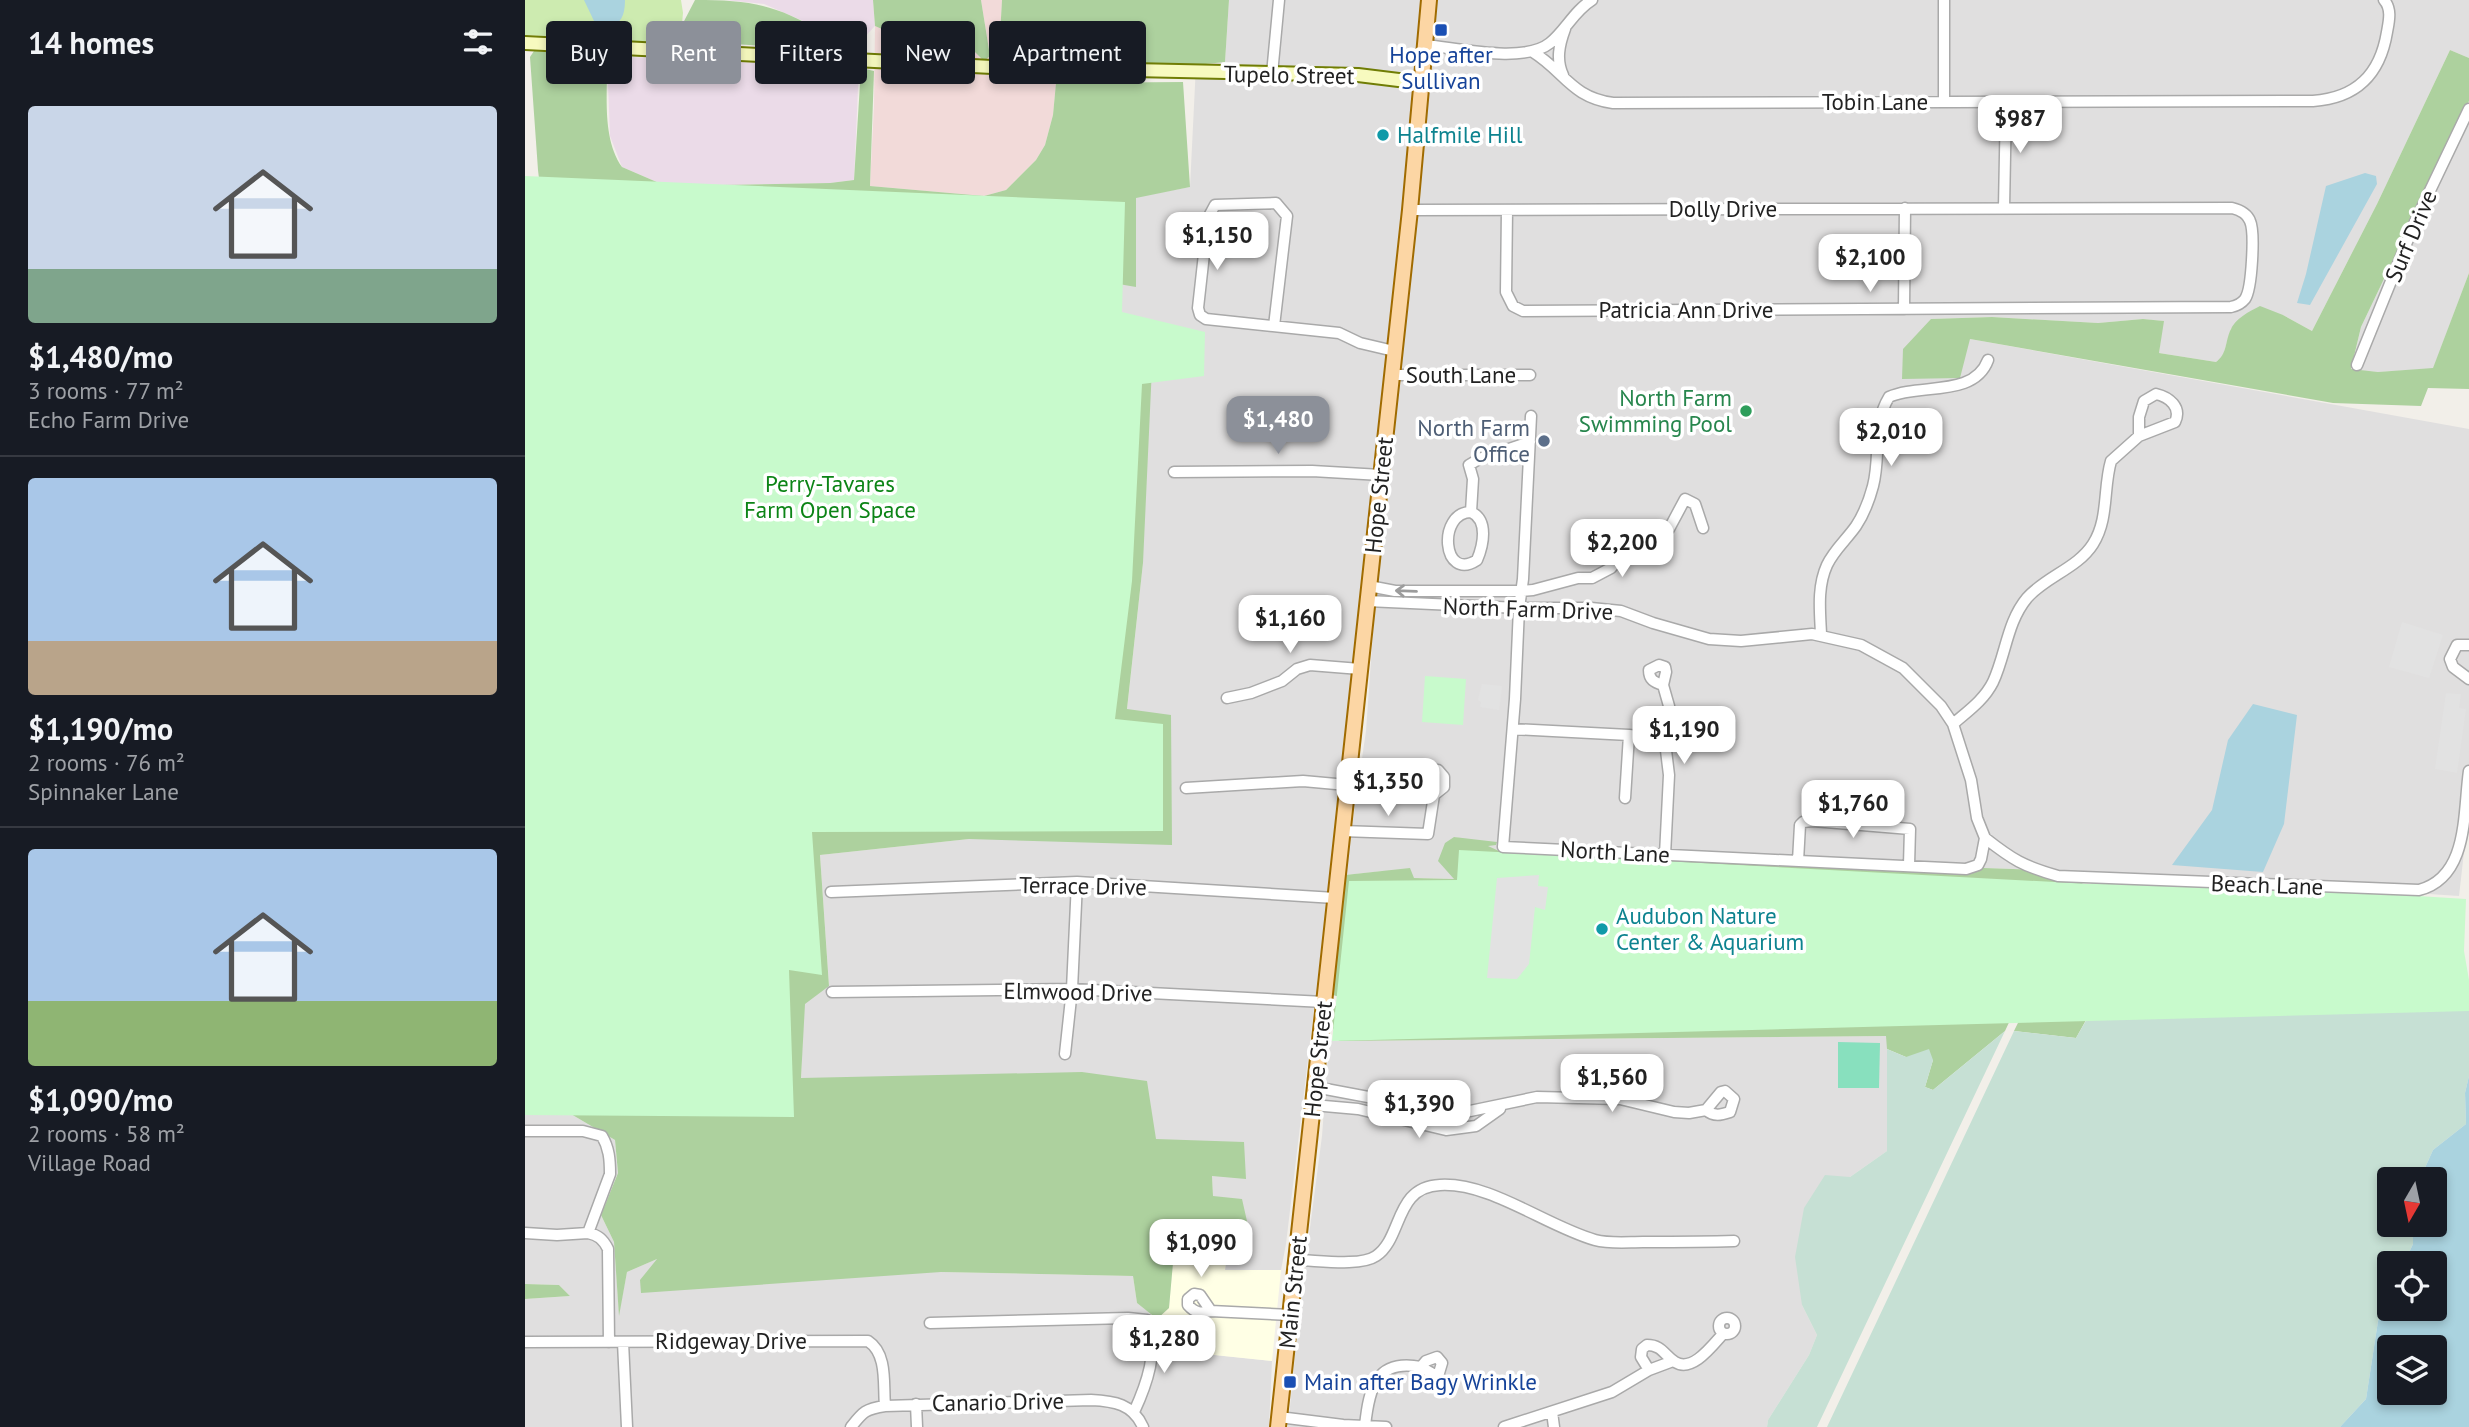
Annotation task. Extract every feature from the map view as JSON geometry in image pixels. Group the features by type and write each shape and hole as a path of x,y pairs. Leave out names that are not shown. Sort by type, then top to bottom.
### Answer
{"main road":[{"name":"Hope Street","path":"1307,1156 1410,210 1429,0"},
{"name":"Tupelo Street","path":"525,43 992,67 1358,75 1423,83"},
{"name":"Main Street","path":"1279,1422 1307,1156"}],"street":[{"path":"1272,74 1279,0"},
{"path":"1425,45 1502,53 1533,52 1549,44 1579,10 1592,0"},
{"path":"1944,0 1944,102"},
{"name":"Tobin Lane","path":"1533,52 1553,66 1584,95 1613,103 2332,100 2352,92 2373,71 2385,45 2389,7 2384,0"},
{"path":"1565,79 1560,69 1559,47 1567,25"},
{"path":"2004,208 2006,102"},
{"name":"Surf Drive","path":"2357,365 2415,222 2469,109"},
{"path":"1274,326 1287,216 1276,203 1215,205 1208,218 1198,308 1201,315 1206,319 1339,333 1360,343 1394,351"},
{"path":"1904,309 1905,208"},
{"name":"Dolly Drive","path":"1410,210 2232,208 2244,213"},
{"name":"Patricia Ann Drive","path":"1507,210 1506,292 1518,310 2236,306 2245,299 2250,280 2252,226 2244,213"},
{"path":"1821,634 1819,601 1823,575 1835,551 1856,527 1865,509 1875,477 1878,425 1889,397 1908,391 1965,382 1980,374 1988,360"},
{"name":"South Lane","path":"1392,375 1530,375"},
{"path":"1953,724 1981,700 1987,691 1999,667 2008,633 2027,599 2041,584 2086,554 2093,545 2102,524 2111,461 2139,436 2175,422 2176,410 2165,396 2156,394 2144,401 2139,417 2139,436"},
{"name":"North Lane","path":"1531,416 1526,545 1518,608 1513,729 1503,847 1966,869 1978,865 1985,838"},
{"path":"1471,512 1473,479 1469,465 1530,442"},
{"path":"1174,471 1312,471 1381,475"},
{"name":"North Farm Drive","path":"1368,594 1520,591 1578,578 1592,578 1611,568 1630,546 1643,538 1659,536 1669,529 1687,499 1695,504 1703,528"},
{"path":"1471,512 1477,514 1481,520 1481,551 1477,561 1461,566 1451,557 1450,528 1458,515 1471,512"},
{"name":"North Farm Drive","path":"1368,594 1518,608 1578,607 1621,611 1653,623 1721,640 1821,634 1861,645 1903,668 1941,706 1953,724 1971,780 1977,818 1985,838"},
{"path":"2469,645 2457,645 2450,659 2453,667 2469,679"},
{"path":"1227,698 1251,694 1282,681 1297,669 1310,665 1360,668"},
{"path":"1663,685 1669,701 1665,739 1669,775 1665,855"},
{"path":"1513,729 1665,739"},
{"path":"1625,798 1629,735"},
{"name":"Beach Lane","path":"1985,838 2020,864 2032,870 2058,876 2419,890 2442,881 2456,862 2465,821 2469,771"},
{"path":"1186,788 1303,781 1347,785"},
{"path":"1342,831 1428,834 1434,796"},
{"path":"1798,861 1800,825 1813,821 1910,829 1909,865"},
{"path":"1065,1054 1072,989 1077,882"},
{"name":"Terrace Drive","path":"831,892 1077,882 1335,898"},
{"name":"Elmwood Drive","path":"832,992 1072,989 1324,1002"},
{"path":"1315,1087 1400,1103 1439,1115 1462,1114 1537,1097 1620,1099 1689,1114 1706,1110"},
{"path":"1351,1108 1354,1095"},
{"path":"1313,1105 1351,1108 1437,1129 1463,1129 1476,1126 1492,1113 1516,1102"},
{"path":"1398,1118 1400,1103"},
{"path":"1437,1129 1439,1115"},
{"path":"525,1131 583,1131 603,1136 610,1153 610,1174 588,1233"},
{"path":"1296,1260 1348,1262 1364,1261 1376,1256 1385,1247 1397,1219 1413,1195 1423,1188 1437,1184 1471,1188 1559,1227 1598,1241 1734,1241"},
{"path":"525,1233 588,1233 605,1241 608,1249 609,1342"},
{"path":"1211,1311 1290,1315"},
{"path":"930,1323 1128,1318 1147,1320 1151,1329 1148,1377 1134,1412 1143,1427"},
{"path":"1649,1370 1641,1357 1641,1349 1647,1345 1662,1348 1673,1361 1689,1364 1722,1335"},
{"name":"Ridgeway Drive","path":"525,1342 868,1341 880,1354 885,1406"},
{"path":"623,1342 627,1427"},
{"path":"1504,1427 1612,1392 1649,1370 1673,1361"},
{"path":"1365,1426 1369,1398 1378,1377 1393,1366 1421,1367"},
{"name":"Canario Drive","path":"851,1427 862,1413 871,1408 916,1404 1091,1400 1123,1405 1134,1412"},
{"path":"916,1404 916,1427"},
{"path":"1552,1412 1553,1427"},
{"path":"1279,1422 1386,1427"}],"shaded area":[{"path":"726,0 873,0 875,26 867,35 867,21 803,21 764,4"},
{"path":"981,0 1002,0 1001,21 989,21 989,50"},
{"path":"1229,0 2469,0 2469,58 2450,50 2377,204 2312,331 2283,315 2231,328 2223,356 2216,362 2159,353 2163,321 2143,319 2098,323 1992,317 1931,319 1970,339 2469,429 2469,808 2459,896 2099,872 1499,851 1455,837 1455,879 1414,878 1384,871 1345,875 1366,731 1374,618 1396,413 1381,414 1366,572 1281,1270 1225,1270 1229,1239 1251,1239 1213,1196 1212,1176 1155,1139 801,1078 804,1004 829,985 820,855 969,839 1127,710 1143,563 1089,276 1136,285 1136,197 1190,187 1196,65 1225,62"},
{"path":"875,26 881,28 881,84 975,84 975,51 989,56 989,84 1056,84 1053,115 1045,145 1036,160 1006,190 984,196 870,186"},
{"path":"632,57 646,58 646,84 741,84 741,62 755,63 755,84 858,84 854,180 830,183 666,186 622,167 610,136 608,84 632,84"},
{"path":"2469,101 2469,273 2433,369 2378,372 2351,370 2361,327"},
{"path":"2402,622 2443,635 2429,678 2389,667"},
{"path":"1482,684 1502,686 1499,710 1480,707 1481,702 1478,700"},
{"path":"2446,693 2461,694 2459,708 2466,709 2457,773 2435,769"},
{"path":"1539,875 1538,886 1548,887 1545,910 1535,907 1529,964 1517,979 1487,978 1497,878"},
{"path":"2469,980 2466,1124 2433,1150 2425,1167 2377,1167 2377,1237 2413,1237 2413,1244 2410,1251 2377,1251 2378,1321 2366,1399 2340,1427 1827,1427 2014,1031 2076,1038 2095,1005"},
{"path":"2005,1031 1817,1427 1767,1427 1768,1420 1809,1355 1817,1335 1802,1305 1795,1257 1804,1208 1825,1175 1850,1177 1887,1151 1887,1049 1906,1057 1929,1049 1933,1060 1925,1087 1933,1090"},
{"path":"1887,1036 1887,1151 1850,1177 1802,1305 1817,1335 1809,1355 1768,1420 1767,1427 1288,1427 1300,1304 1322,1136 1329,1041"},
{"path":"525,1101 559,1107 615,1140 618,1173 601,1215 614,1242 619,1312 627,1272 659,1258 941,1272 1133,1276 1137,1303 1157,1319 1166,1350 1272,1361 1269,1427 525,1427 525,1299 570,1296 559,1285 525,1284"},
{"path":"1175,1239 1229,1239 1225,1270 1281,1270 1272,1361 1166,1350 1157,1319 1169,1308"}],"green space":[{"path":"525,0 681,0 682,21 646,21 646,42 632,41 632,21 546,21 546,36 525,35"},
{"path":"695,0 747,3 776,10 802,21 755,21 755,45 741,44 741,21 684,21"},
{"path":"873,0 981,0 989,57 984,61 975,52 975,21 881,21 881,29 875,26"},
{"path":"1002,0 1229,0 1225,62 1196,65 1146,64 1146,21 1001,21"},
{"path":"2450,50 2469,58 2469,101 2361,327 2351,369 2378,372 2433,368 2469,273 2469,389 2428,388 2421,406 2333,403 1970,339 1960,378 1902,379 1903,349 1931,319 1992,317 2098,323 2143,319 2164,321 2159,353 2216,362 2224,352 2235,322 2260,306 2312,331 2377,204"},
{"name":"Perry-Tavares Farm Open Space","path":"534,51 546,52 546,84 607,84 608,128 615,155 622,167 666,186 830,183 854,180 860,84 867,84 867,69 874,71 870,186 984,196 1006,190 1036,160 1045,145 1053,115 1056,84 1183,82 1190,187 1136,198 1136,287 1090,279 1123,395 1152,367 1143,563 1127,709 1171,715 1172,845 969,839 820,855 829,986 805,1004 801,1078 1082,1072 1147,1081 1156,1139 1244,1142 1246,1179 1212,1176 1213,1196 1242,1199 1251,1239 1175,1240 1169,1308 1157,1319 1137,1303 1133,1276 941,1272 641,1293 640,1280 657,1259 627,1272 619,1316 614,1242 601,1215 618,1173 615,1140 559,1107 569,431 538,170 530,57"},
{"name":"Perry-Tavares Farm Open Space","path":"525,176 1125,202 1122,312 1205,332 1204,376 1142,384 1132,581 1115,719 1163,724 1163,831 812,832 822,975 789,970 794,1117 525,1115"},
{"path":"1425,676 1466,679 1463,725 1422,722"},
{"path":"1454,837 1497,842 1496,845 1488,846 1499,851 2099,872 2070,892 2005,1031 1933,1090 1925,1087 1933,1060 1906,1057 1887,1049 1886,1036 1339,1041 1328,1018 1330,1008 1340,1004 1343,998 1333,995 1345,875 1410,868 1414,878 1454,879 1438,861 1445,843"},
{"path":"1459,850 2091,884 2095,876 2466,899 2464,951 2469,980 2469,1011 1332,1041 1349,881 1457,880"},
{"path":"2045,968 2095,1004 2076,1038 2014,1031"},
{"path":"1838,1042 1880,1043 1879,1088 1838,1088"},
{"path":"525,1284 559,1285 570,1296 525,1299"}],"water":[{"path":"584,0 625,0 625,8 619,21 594,21"},
{"path":"2365,173 2376,176 2377,184 2310,305 2297,303 2326,186"},
{"path":"2253,704 2297,715 2284,824 2263,872 2172,865 2212,810 2228,740"},
{"path":"2469,1076 2469,1427 2340,1427 2366,1399 2378,1321 2447,1321 2447,1251 2410,1251 2413,1237 2447,1237 2447,1167 2425,1167 2433,1150 2466,1124 2465,1093"}],"place":[{"name":"Hope after Sullivan","path":"1441,30"},
{"name":"Halfmile Hill","path":"1383,135"},
{"name":"North Farm Swimming Pool","path":"1746,411"},
{"name":"North Farm Office","path":"1544,441"},
{"name":"Audubon Nature Center & Aquarium","path":"1602,929"},
{"name":"Main after Bagy Wrinkle","path":"1290,1382"}]}
